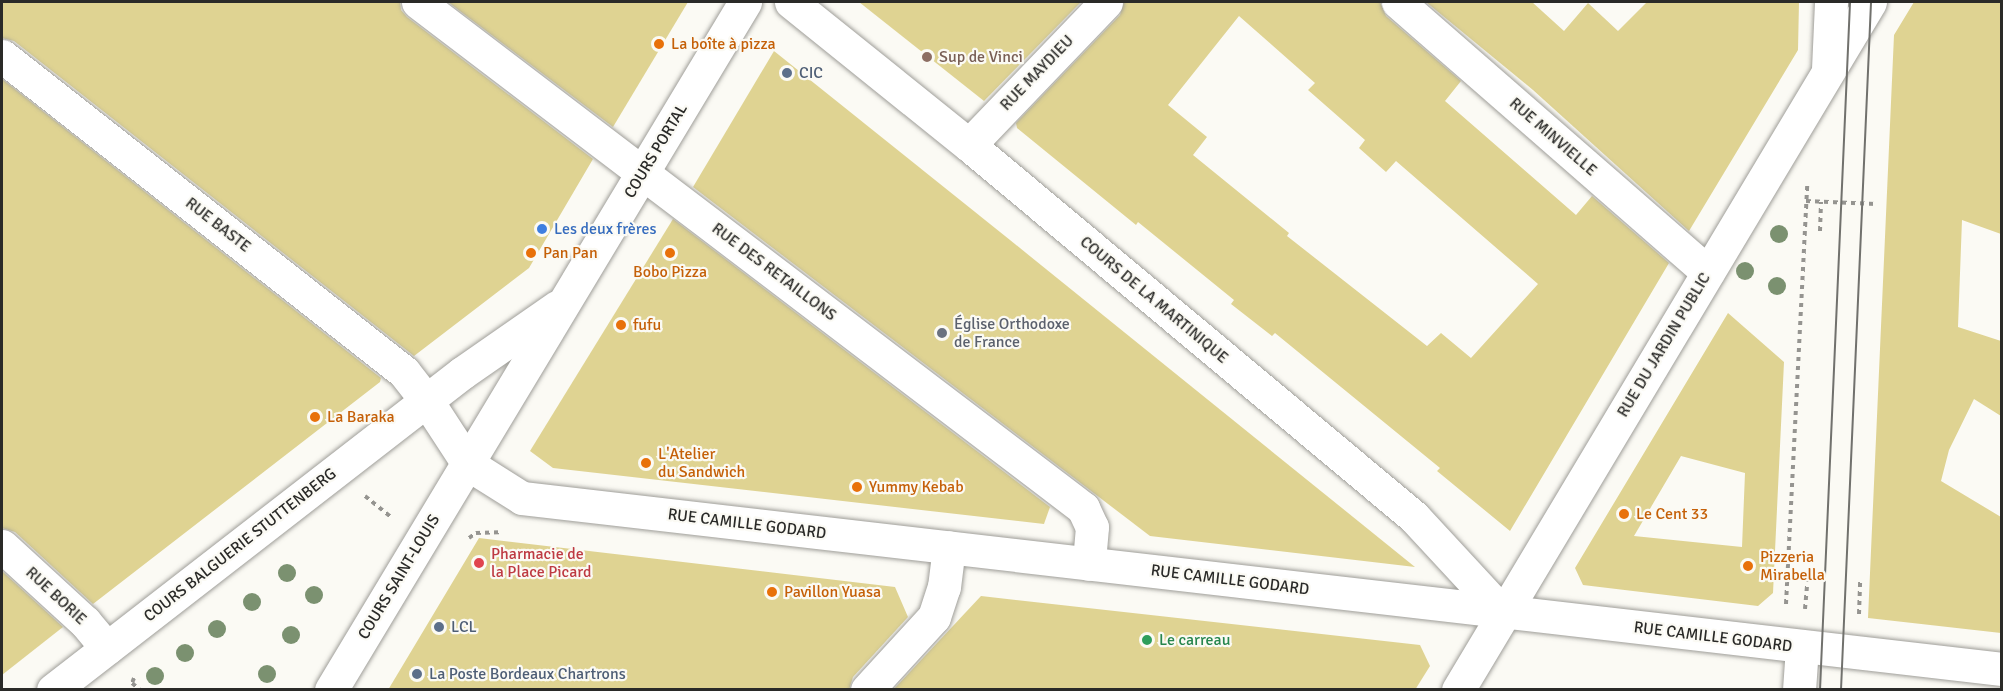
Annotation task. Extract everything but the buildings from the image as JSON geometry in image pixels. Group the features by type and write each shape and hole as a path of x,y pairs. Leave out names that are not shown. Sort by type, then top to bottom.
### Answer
{"street":[{"name":"RUE DES RETAILLONS","path":"418,2 1083,508 1092,527 1089,564"},
{"name":"COURS PORTAL","path":"468,464 745,2"},
{"name":"COURS DE LA MARTINIQUE","path":"791,2 969,145 1414,517 1503,613"},
{"name":"RUE MAYDIEU","path":"969,145 1106,2"},
{"name":"RUE MINVIELLE","path":"1398,2 1708,272"},
{"path":"1828,72 1831,2"},
{"name":"RUE DU JARDIN PUBLIC","path":"1458,690 1870,2"},
{"name":"RUE BASTE","path":"2,56 404,372 427,401 468,464"},
{"name":"COURS PORTAL","path":"427,401 491,352 566,301"},
{"name":"COURS BALGUERIE STUTTENBERG","path":"53,690 427,401"},
{"name":"RUE CAMILLE GODARD","path":"468,464 522,498 2001,669"},
{"name":"COURS SAINT-LOUIS","path":"331,690 468,464"},
{"name":"RUE BORIE","path":"2,546 85,622 107,648"},
{"path":"867,690 934,617 944,587 949,547"},
{"path":"1799,690 1802,647"}],"path":[{"path":"1786,609 1807,180"},
{"path":"1806,201 1876,204"},
{"path":"1820,231 1821,202"},
{"path":"338,469 359,491 402,526 422,537"},
{"path":"467,539 476,533 501,531 522,498"},
{"path":"1805,612 1808,577"},
{"path":"1858,618 1860,581"}],"tram line":[{"path":"1820,690 1850,2"},
{"path":"1841,690 1871,2"}],"place":[{"name":"La boîte à pizza","path":"659,44"},
{"name":"Sup de Vinci","path":"927,57"},
{"name":"CIC","path":"787,73"},
{"name":"Les deux frères","path":"542,229"},
{"name":"Pan Pan","path":"531,253"},
{"name":"Bobo Pizza","path":"670,253"},
{"name":"fufu","path":"621,325"},
{"name":"Église Orthodoxe de France","path":"942,333"},
{"name":"La Baraka","path":"315,417"},
{"name":"L'Atelier du Sandwich","path":"646,463"},
{"name":"Yummy Kebab","path":"857,487"},
{"name":"Le Cent 33","path":"1624,514"},
{"name":"Pharmacie de la Place Picard","path":"479,563"},
{"name":"Pizzeria Mirabella","path":"1748,566"},
{"name":"Pavillon Yuasa","path":"772,592"},
{"name":"LCL","path":"439,627"},
{"name":"Le carreau","path":"1147,640"},
{"name":"La Poste Bordeaux Chartrons","path":"417,674"}]}
